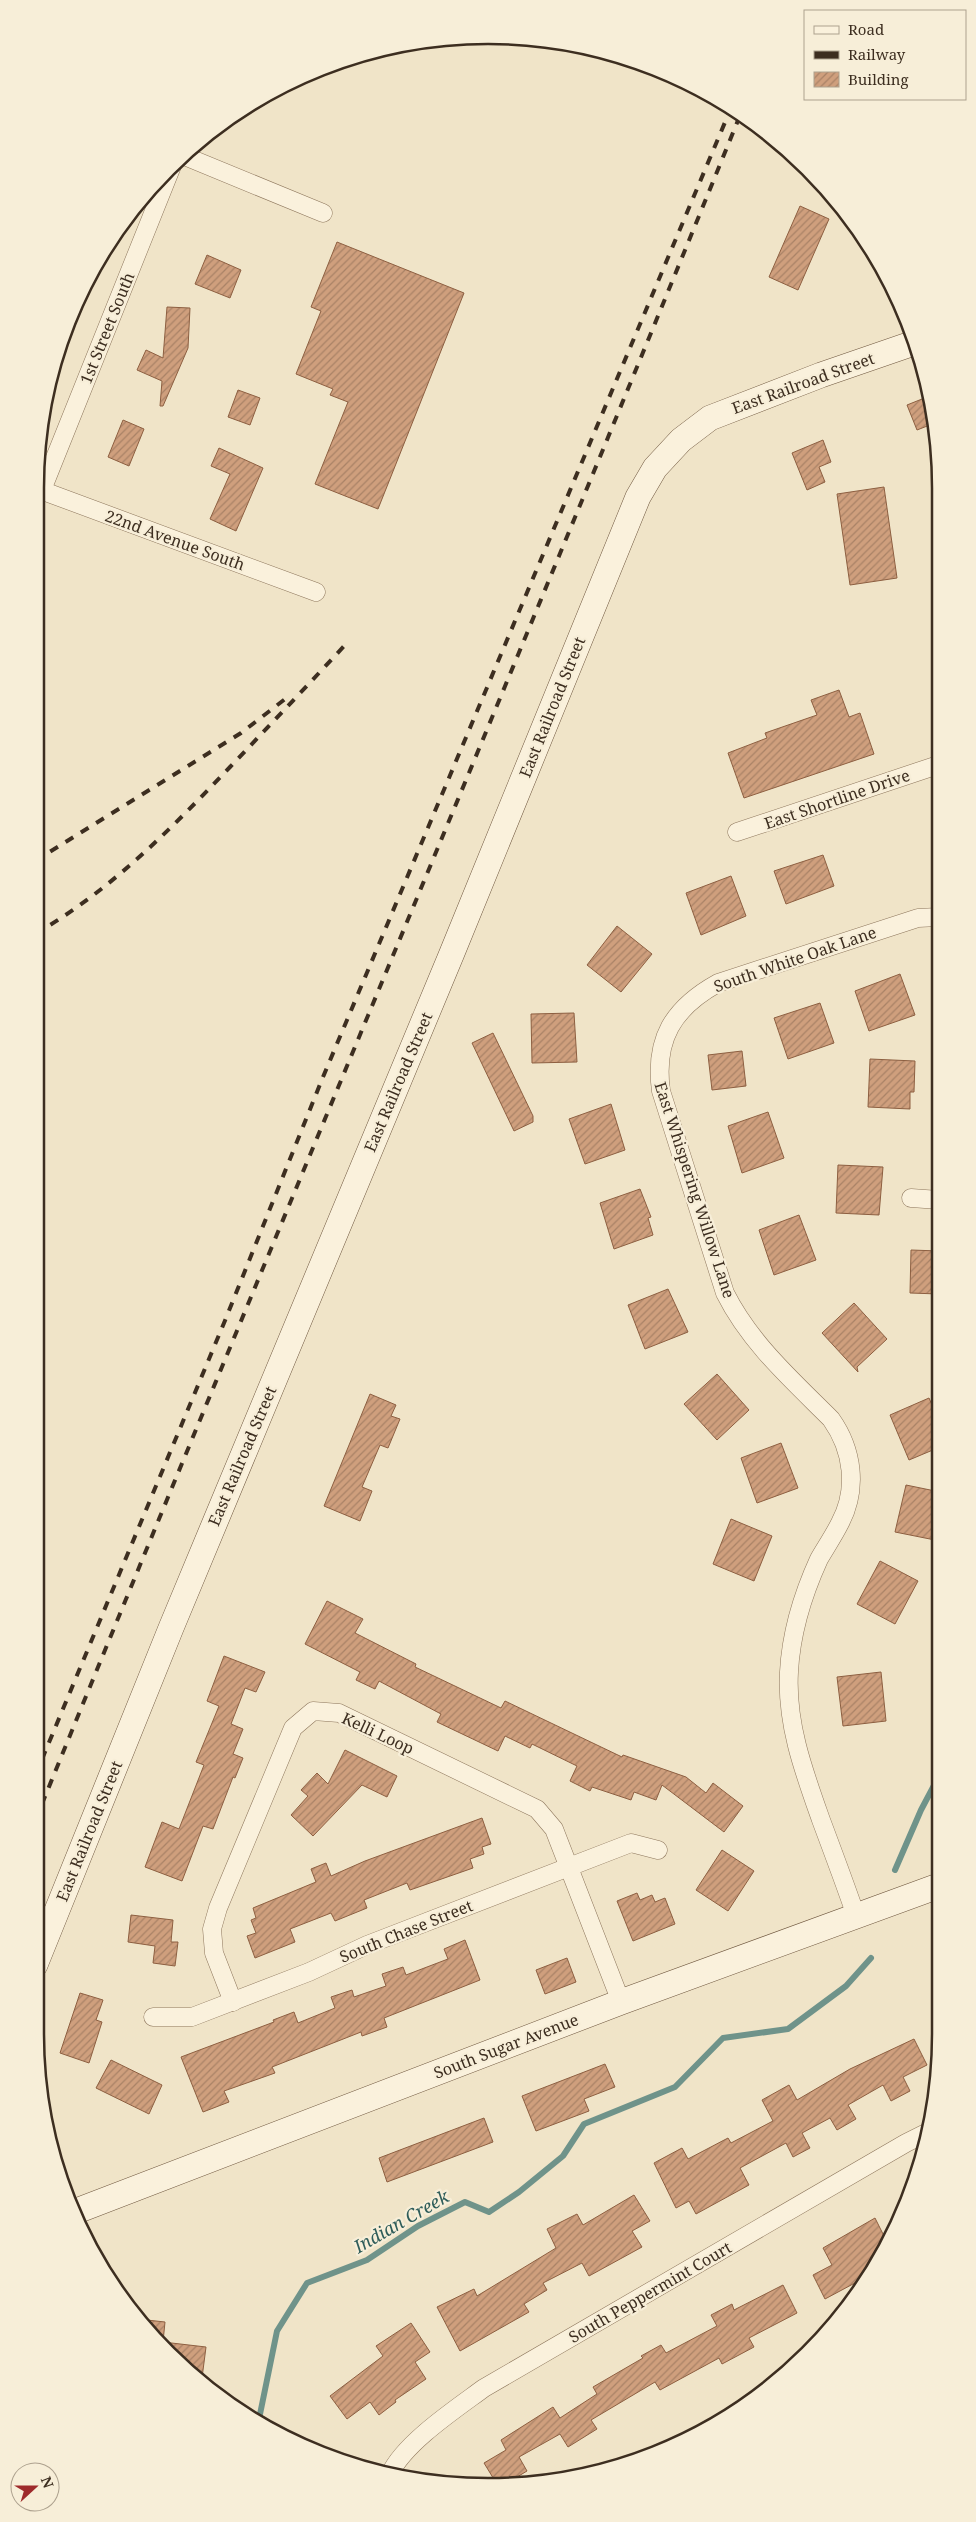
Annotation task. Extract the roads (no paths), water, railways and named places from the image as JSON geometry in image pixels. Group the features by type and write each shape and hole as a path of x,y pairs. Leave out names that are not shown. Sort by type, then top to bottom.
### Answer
{"street":[{"path":"190,158 323,213"},
{"name":"1st Street South","path":"45,473 165,184"},
{"name":"East Railroad Street","path":"44,1943 171,1628 448,962 638,497 655,468 681,440 710,418 787,387 909,345"},
{"name":"22nd Avenue South","path":"44,491 316,592"},
{"name":"East Shortline Drive","path":"737,832 932,767"},
{"name":"South White Oak Lane","path":"668,1029 679,1011 690,1000 718,983 918,918 932,917"},
{"name":"East Whispering Willow Lane","path":"668,1029 661,1050 658,1070 661,1091 725,1293 737,1317 755,1341 831,1419 841,1433 847,1450 851,1474 849,1503 820,1559 802,1602 792,1644 788,1674 793,1733 801,1765 856,1916"},
{"path":"911,1198 932,1200"},
{"name":"Kelli Loop","path":"233,2002 214,1954 212,1929 218,1908 293,1728 313,1711 340,1714 537,1808 554,1829 621,2002"},
{"name":"South Chase Street","path":"153,2017 192,2017 309,1972 367,1945 631,1843 658,1850"},
{"name":"South Sugar Avenue","path":"81,2209 621,2002 932,1888"},
{"name":"South Peppermint Court","path":"395,2468 411,2448 446,2416 484,2388 920,2136"}],"waterway":[{"name":"Indian Creek","path":"895,1870 932,1789"},
{"name":"Indian Creek","path":"260,2415 277,2331 307,2283 367,2260 418,2226 465,2202 489,2212 519,2192 563,2156 584,2124 675,2087 723,2038 788,2029 846,1986 871,1958"}],"railway":[{"path":"44,1754 224,1323 323,1077 728,115"},
{"path":"44,1799 738,121"},
{"path":"44,928 89,899 162,836 346,644"},
{"path":"44,855 241,733 289,696"}]}
